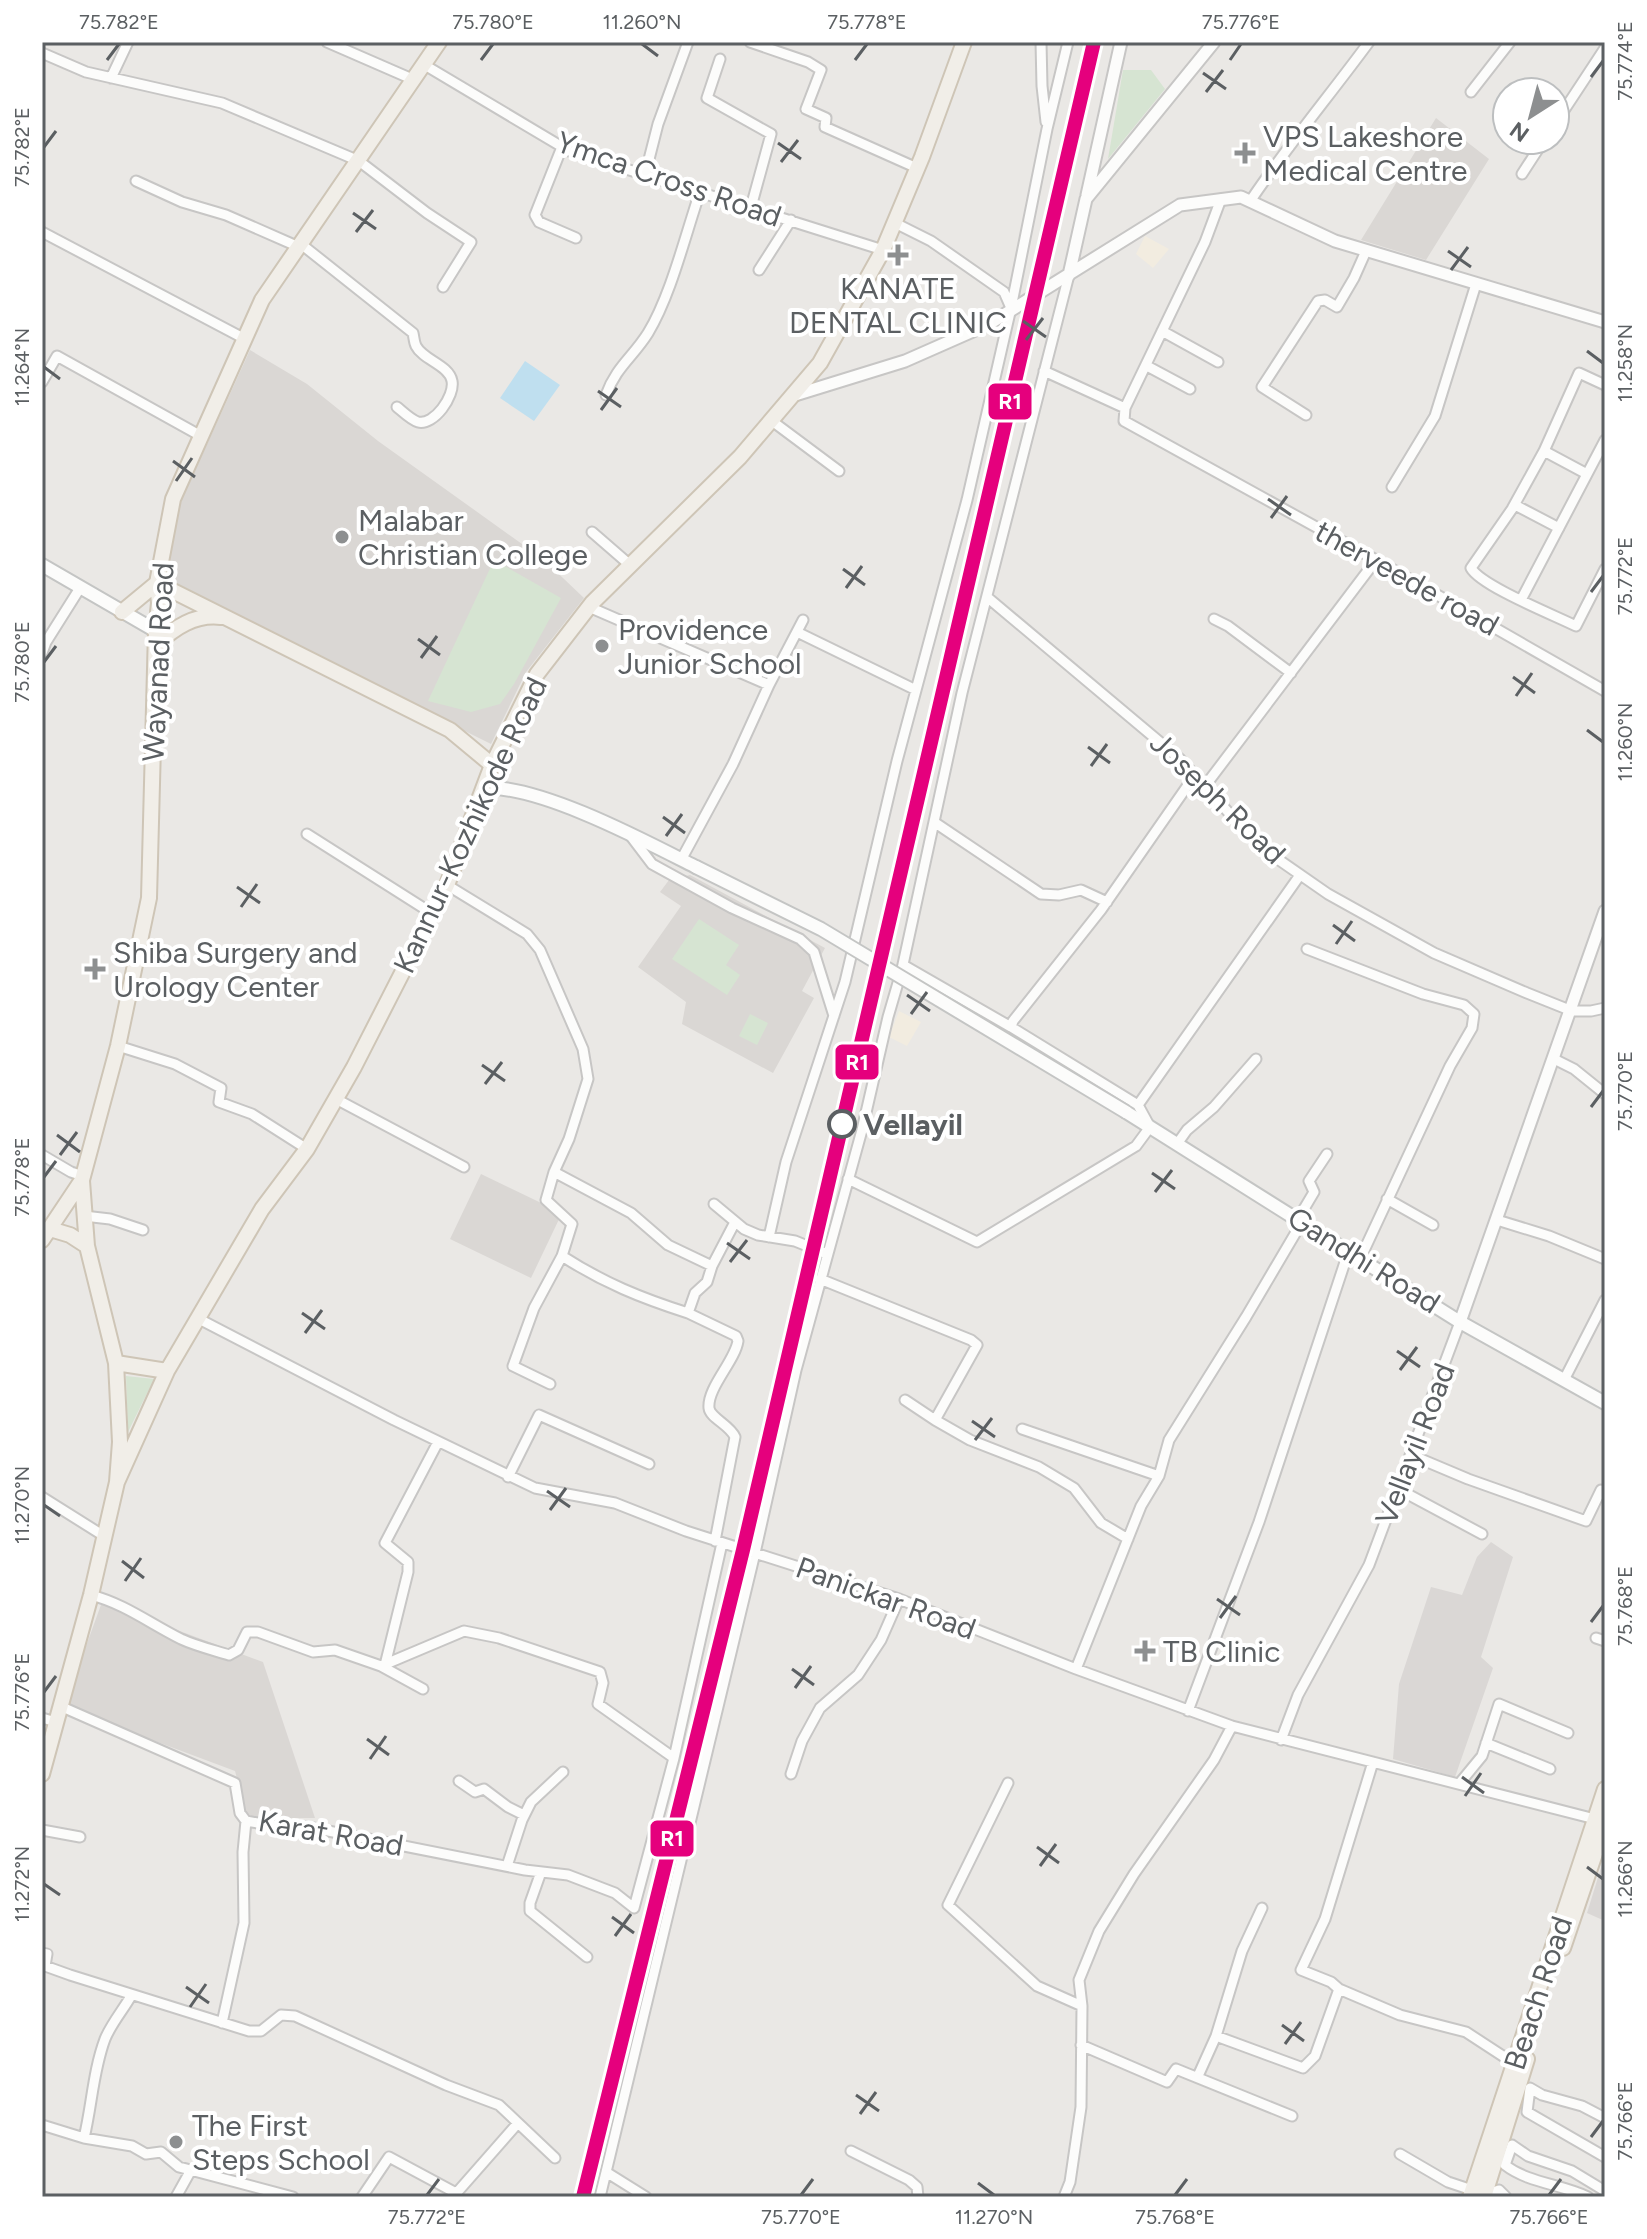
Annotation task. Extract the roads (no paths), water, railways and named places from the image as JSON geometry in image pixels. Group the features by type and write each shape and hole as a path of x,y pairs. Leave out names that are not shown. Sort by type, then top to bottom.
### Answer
{"main road":[{"name":"Wayanad Road","path":"46,1234 82,1178 118,1046 149,898 159,603 157,583 173,499 262,300 439,42"},
{"name":"Kannur-Kozhikode Road","path":"117,1482 167,1371 262,1209 307,1149 433,914 492,765 537,674 589,607 740,457 820,363 883,250 964,42"},
{"path":"42,565 122,612 156,638 205,615 226,617"},
{"path":"122,612 157,583 450,730 492,765 512,789"},
{"path":"483,788 512,789 630,834 681,860"},
{"name":"Gandhi Road","path":"681,860 821,929 1126,1112 1460,1322 1605,1403"},
{"path":"43,1769 49,1720 60,1706 91,1595 117,1482 120,1442 116,1363 87,1246 82,1178"},
{"path":"46,1234 70,1235 87,1246"},
{"path":"116,1363 167,1371"},
{"name":"Beach Road","path":"1478,2195 1515,2064 1600,1821 1605,1789"},
{"path":"1478,2195 1552,1980 1600,1821"}],"street":[{"path":"111,78 128,42"},
{"path":"327,42 412,79"},
{"path":"645,175 658,124 688,42"},
{"path":"750,42 808,62 821,70 806,109 826,118 825,127 917,168"},
{"path":"1041,42 1047,129"},
{"path":"769,1237 786,1162 845,982 897,761 967,500 1068,42"},
{"path":"600,2197 796,1370 903,965 962,693 1069,275 1121,42"},
{"path":"1086,199 1214,42"},
{"path":"1251,200 1315,109 1337,88 1369,42"},
{"path":"1471,92 1510,42"},
{"path":"1571,100 1605,48"},
{"path":"42,53 86,72 222,103 359,161 471,242 443,287"},
{"path":"720,59 707,98 771,134 751,207"},
{"name":"Ymca Cross Road","path":"423,64 562,147 883,250"},
{"path":"562,147 535,215 539,222 576,238"},
{"path":"1522,174 1534,156"},
{"path":"136,181 182,202 226,215 300,245 413,333 416,347 452,380 451,392 434,418 426,422 417,422 397,407"},
{"path":"606,395 613,377 649,332 700,192"},
{"path":"795,395 905,361 989,324 1180,205 1241,197 1335,241 1605,322"},
{"path":"1044,371 1125,408 1205,242 1221,199"},
{"path":"759,270 791,220"},
{"path":"895,223 931,241 1004,292 1011,308"},
{"path":"42,232 245,339"},
{"path":"1306,415 1262,387 1318,301 1325,300 1337,307 1366,251"},
{"path":"1392,487 1435,416 1476,284"},
{"path":"1162,331 1218,362"},
{"path":"42,382 57,356 201,436"},
{"path":"1147,366 1190,389"},
{"path":"1605,385 1579,373 1544,451 1515,505 1471,568 1492,585 1576,626 1605,569"},
{"name":"therveede road","path":"1125,408 1124,421 1605,691"},
{"path":"772,421 839,471"},
{"path":"1521,600 1605,440"},
{"path":"1544,451 1587,474"},
{"path":"1515,505 1559,528"},
{"path":"592,532 630,565"},
{"path":"1205,786 1376,560"},
{"path":"42,653 80,588"},
{"name":"Joseph Road","path":"987,597 1169,749 1259,846 1328,894 1434,953 1572,1011 1605,1008"},
{"path":"589,607 769,685"},
{"path":"1214,619 1291,673"},
{"path":"681,860 733,764 803,620"},
{"path":"797,632 916,690"},
{"path":"1011,1027 1107,902 1195,775"},
{"path":"934,822 1041,894 1059,895 1081,890 1107,902"},
{"path":"307,834 433,914"},
{"path":"630,834 652,864 732,908 800,939 814,952 834,1016"},
{"path":"1138,1105 1300,875"},
{"path":"447,885 527,934 540,950 583,1049 588,1079 546,1200 572,1224 562,1256 534,1308 513,1366 550,1384"},
{"name":"Vellayil Road","path":"1281,1740 1298,1695 1369,1565 1497,1220 1605,911"},
{"path":"1188,1711 1354,1256 1387,1199 1450,1066 1472,1028 1474,1014 1464,1005 1423,994 1307,949"},
{"path":"848,1179 977,1242 1136,1146 1150,1127 1138,1105 903,965"},
{"path":"118,1046 175,1064 221,1088 219,1102 252,1114 307,1149"},
{"path":"1177,1144 1256,1059"},
{"path":"1554,1059 1574,1069 1605,1094"},
{"path":"336,1099 464,1167"},
{"path":"1076,1669 1141,1506 1159,1476 1169,1440 1246,1317 1300,1220 1314,1192 1309,1181 1327,1154"},
{"path":"42,1155 82,1178"},
{"path":"554,1172 631,1213 668,1245 712,1266"},
{"path":"1387,1199 1433,1225"},
{"path":"714,1204 735,1222 758,1235 795,1241 827,1254"},
{"path":"84,1216 110,1219 143,1230"},
{"path":"1497,1220 1549,1236 1605,1259"},
{"path":"688,1313 695,1293 707,1282 735,1222"},
{"path":"383,1666 464,1631 499,1638 600,1672 603,1683 598,1704 674,1758 719,1542 735,1437 732,1430 713,1416 709,1408 738,1341 736,1336 688,1313 637,1297 562,1256"},
{"path":"820,1279 977,1345 935,1420"},
{"path":"1564,1380 1605,1300"},
{"name":"Panickar Road","path":"199,1319 438,1442 535,1488 615,1503 719,1542 899,1599 1232,1726 1600,1821"},
{"path":"905,1400 970,1440 1039,1467 1074,1488 1101,1523 1128,1539"},
{"path":"508,1477 539,1415 649,1464"},
{"path":"1022,1429 1159,1476"},
{"path":"383,1666 408,1572 408,1562 385,1543 438,1442"},
{"path":"1411,1455 1586,1521 1601,1490 1605,1492"},
{"path":"1398,1489 1482,1534"},
{"path":"42,1497 104,1536"},
{"path":"91,1595 117,1602 147,1622 185,1641 229,1655 238,1650 247,1632 258,1632 313,1652 335,1650 383,1666 423,1689"},
{"path":"791,1774 802,1741 820,1708 858,1675 881,1640 899,1599"},
{"path":"1459,1784 1482,1756 1499,1704 1568,1733"},
{"name":"Karat Road","path":"60,1706 235,1783 240,1813 246,1821 308,1827 568,1875 615,1893 634,1908 674,1758"},
{"path":"1064,2197 1070,2182 1081,2107 1082,2006 1079,1980 1099,1931 1134,1874 1214,1760 1232,1726"},
{"path":"1486,1743 1550,1769"},
{"path":"1373,1762 1325,1919 1301,1970 1400,2015 1466,2032 1515,2064"},
{"path":"507,1866 531,1802 563,1772"},
{"path":"459,1781 475,1792 484,1789 524,1815"},
{"path":"1008,1783 948,1905 1037,1986 1082,2006"},
{"path":"222,2023 244,1923 246,1821"},
{"path":"42,1830 80,1837"},
{"path":"541,1872 530,1911 587,1957"},
{"path":"1198,2076 1216,2036 1242,1951 1262,1908"},
{"path":"42,1953 47,1954 45,1966 131,1996 249,2031 261,2031 281,2015 295,2016 446,2085 499,2105 555,2158"},
{"path":"1216,2036 1303,2068 1315,2056 1339,1989"},
{"path":"84,2138 93,2105 95,2075 106,2037 131,1996"},
{"path":"1081,2045 1167,2082 1176,2069 1198,2076 1292,2116"},
{"path":"1605,2118 1582,2106 1542,2095 1530,2088 1527,2112 1605,2157"},
{"path":"362,2197 389,2157 455,2195 518,2123"},
{"path":"42,2125 84,2138 132,2146 146,2154 161,2152 179,2167 292,2197"},
{"path":"1588,2197 1547,2181 1519,2175 1505,2165 1512,2145 1528,2156 1572,2171 1605,2191"},
{"path":"851,2151 909,2180 917,2187 918,2197"},
{"path":"1400,2154 1448,2182 1478,2195 1499,2190 1506,2197"},
{"path":"176,2197 191,2170"},
{"path":"606,2172 646,2197"}],"water":[{"path":"525,361 560,385 534,421 500,398"}],"place":[{"name":"VPS Lakeshore Medical Centre","path":"1245,153"},
{"name":"KANATE DENTAL CLINIC","path":"898,255"},
{"name":"Malabar Christian College","path":"342,537"},
{"name":"Providence Junior School","path":"602,646"},
{"name":"Shiba Surgery and Urology Center","path":"95,969"},
{"name":"Vellayil","path":"842,1124"},
{"name":"TB Clinic","path":"1145,1651"},
{"name":"The First Steps School","path":"176,2142"}]}
